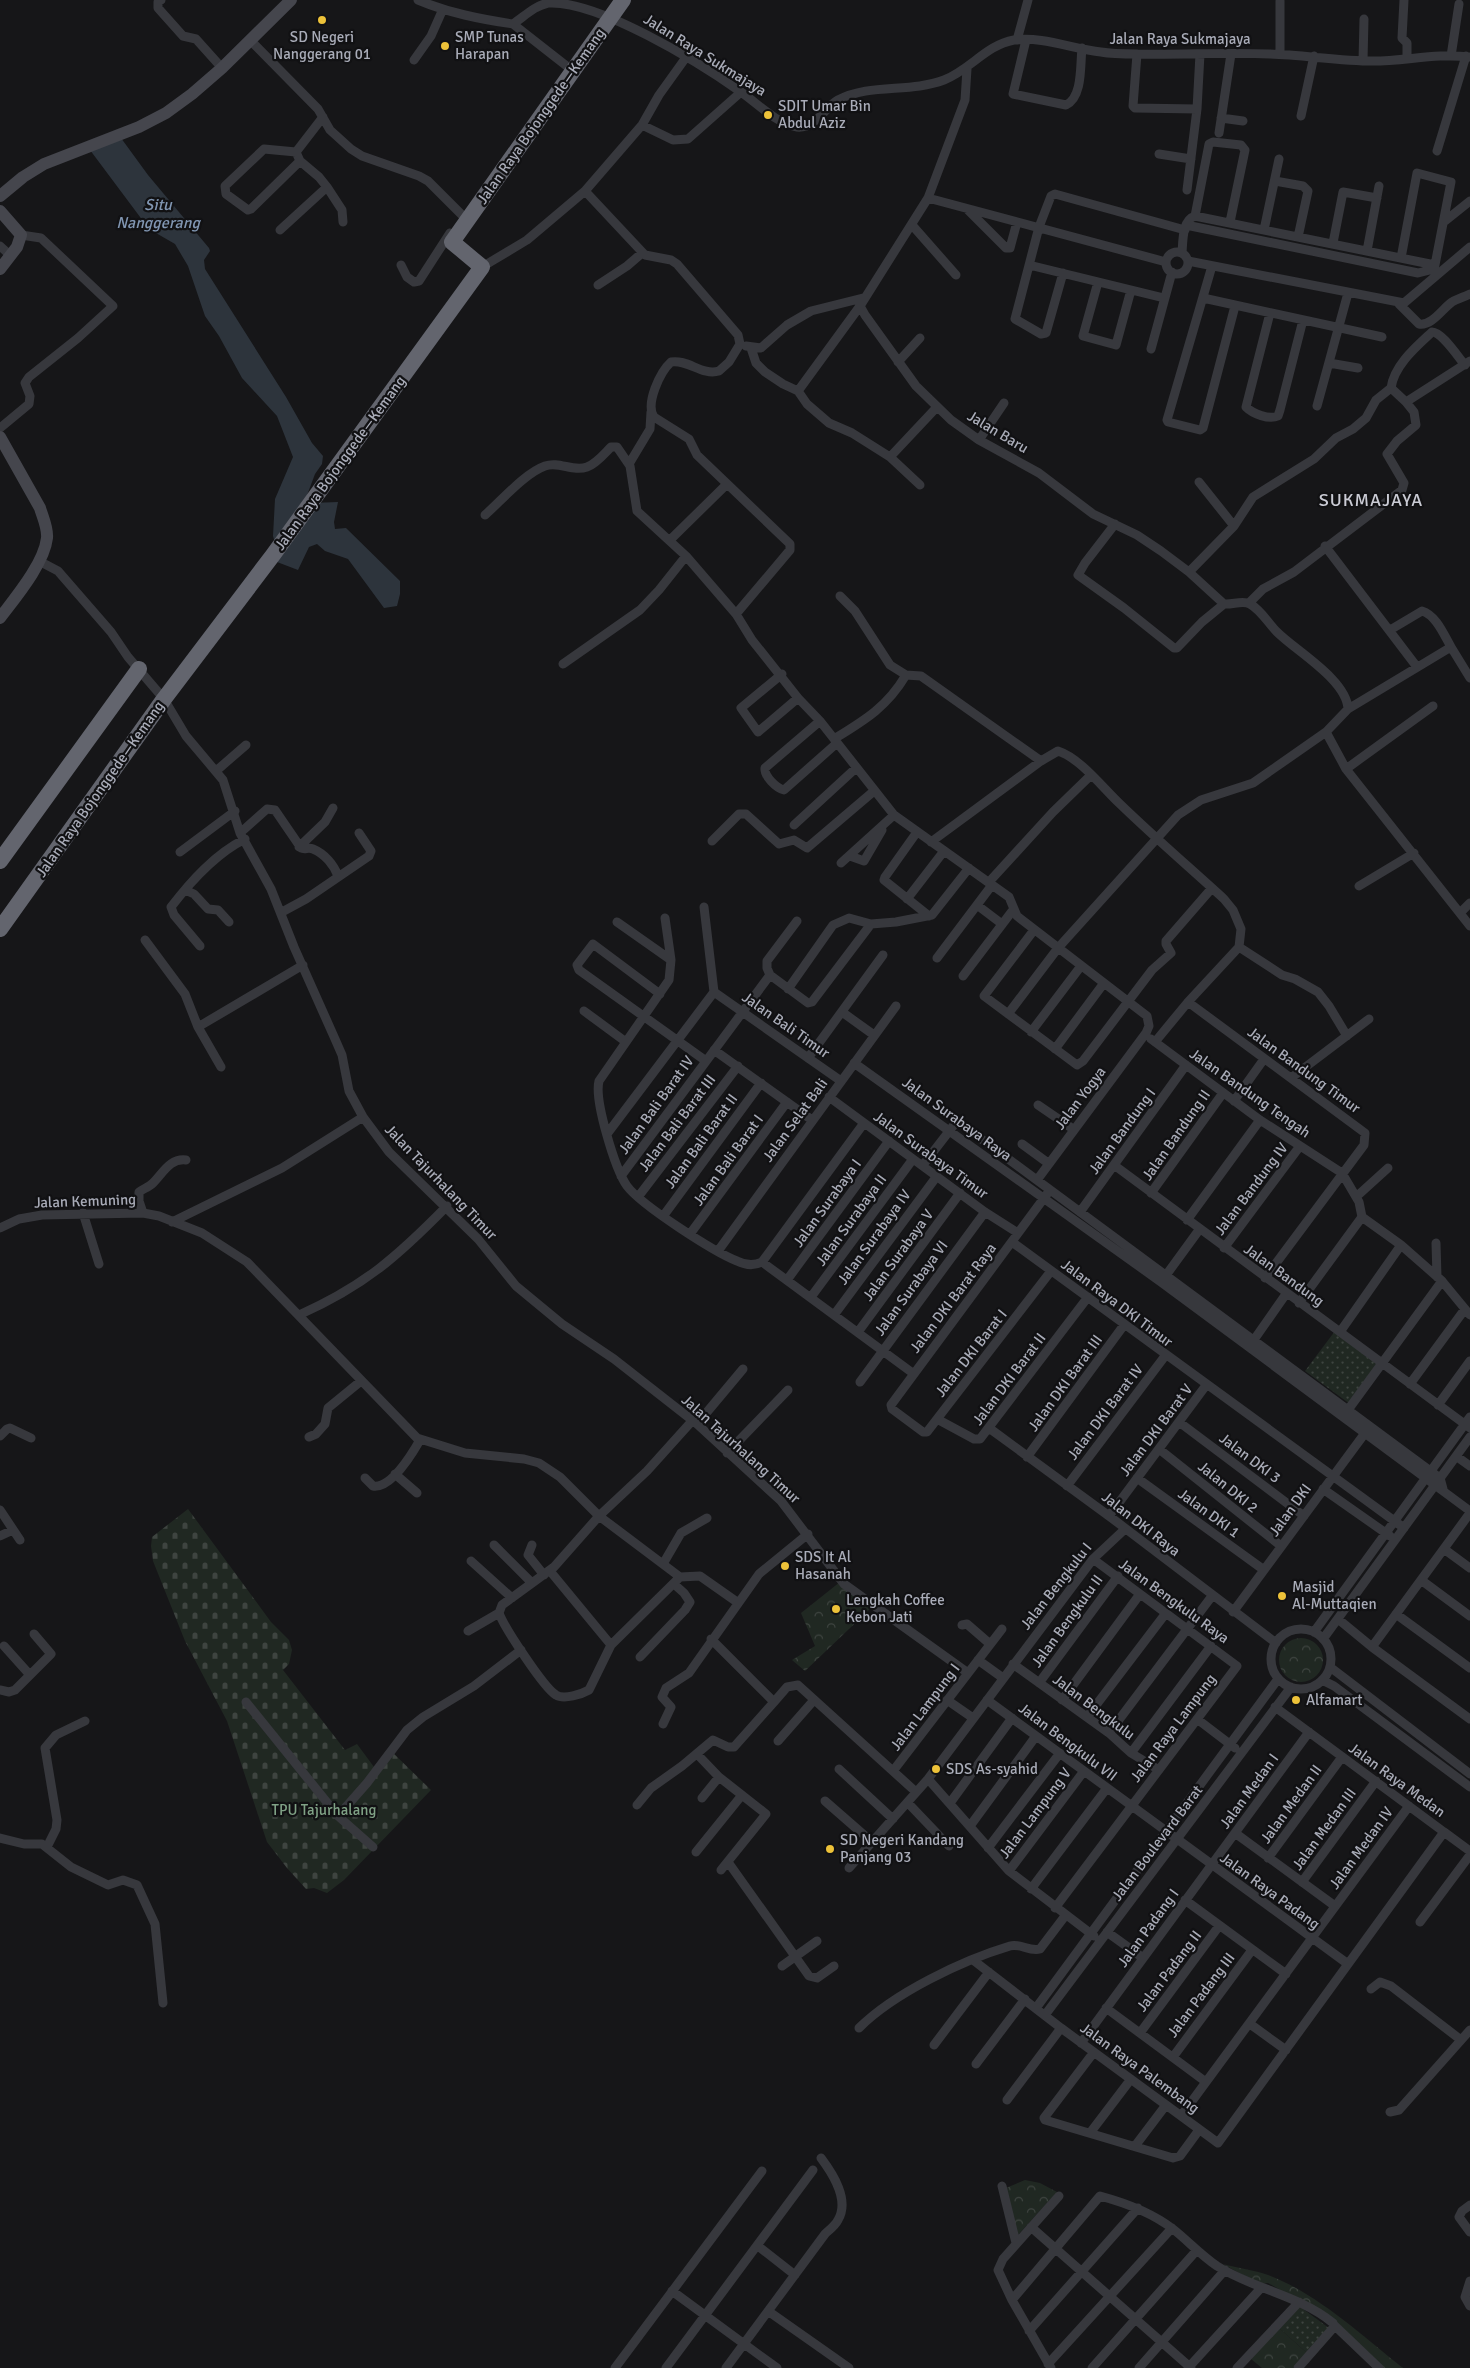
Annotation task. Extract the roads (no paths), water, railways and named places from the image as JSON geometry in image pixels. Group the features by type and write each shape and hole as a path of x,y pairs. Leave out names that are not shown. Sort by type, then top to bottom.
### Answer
{"highway":[{"name":"Jalan Raya Bojonggede—Kemang","path":"0,929 164,699 273,556 482,268 452,242 464,218 623,0"},
{"path":"0,862 139,669"}],"street":[{"path":"161,0 158,2 158,8 164,15 183,36 196,39 222,68"},
{"path":"0,196 23,176 44,164 139,128 166,113 222,68 291,0"},
{"path":"418,0 443,10 483,20 513,24 573,70"},
{"path":"1028,0 1013,94 1066,105 1075,99 1082,48"},
{"path":"1404,0 1402,38 1407,43 1407,57"},
{"path":"1280,1 1280,54"},
{"name":"Jalan Raya Sukmajaya","path":"513,24 539,6 549,2 585,3 613,15 687,56 783,122 804,127 810,125 839,100 857,93 925,86 945,80 967,69 992,48 1021,40 1100,52 1137,54 1280,54 1363,61 1407,57 1468,56"},
{"path":"1451,56 1459,4"},
{"path":"414,60 431,36 443,10"},
{"path":"1363,61 1364,19"},
{"path":"251,41 323,117 330,130 350,149 362,156 428,181 464,218 419,281 414,282 410,280 400,265"},
{"path":"1137,54 1133,106 1135,108 1197,109"},
{"path":"1187,190 1197,109 1200,54"},
{"path":"1219,133 1231,54"},
{"path":"482,268 527,240 585,191 642,125 659,95 687,56"},
{"path":"1301,116 1314,56"},
{"path":"1437,151 1468,56"},
{"path":"798,391 862,302 928,198 964,100 967,69"},
{"path":"642,125 673,140 688,139 741,92"},
{"path":"296,152 323,117"},
{"path":"1221,118 1243,121"},
{"path":"1195,216 1209,144 1213,142 1241,145 1245,150 1230,222"},
{"path":"296,152 264,149 225,186 224,190 241,206 248,210 251,209 300,161"},
{"path":"296,152 300,161 319,177 342,210 343,222"},
{"path":"1159,154 1191,159"},
{"path":"1264,230 1279,159"},
{"path":"1063,273 1046,333 1041,334 1015,319 1048,198 1055,194 1186,227 1418,273 1430,270 1436,265 1451,182 1417,173 1401,258"},
{"path":"1274,181 1303,186 1308,191 1298,237"},
{"path":"1367,251 1379,186"},
{"path":"280,230 326,187"},
{"path":"585,191 642,253 650,258 671,260 677,264 738,335 740,344 723,369 714,373 678,360 671,362 662,373 653,397 650,429 629,464"},
{"path":"1333,243 1343,192 1377,198"},
{"path":"928,198 1166,262"},
{"path":"1445,221 1470,200"},
{"path":"967,209 1006,248 1010,248 1017,222"},
{"path":"0,211 21,235 40,238 114,306 29,378 26,383 30,396 29,404 0,428"},
{"path":"1436,265 1195,216 1190,218 1186,227 1182,253 1188,261 1399,304 1419,324 1423,325 1453,301 1470,294"},
{"path":"912,225 956,275"},
{"path":"0,269 10,256 21,235"},
{"path":"0,246 10,256"},
{"path":"1399,304 1408,300 1470,247"},
{"path":"598,286 642,253"},
{"path":"1182,253 1171,254 1166,262 1167,268 1178,274 1187,267 1188,261"},
{"path":"1029,265 1164,298"},
{"path":"1212,266 1167,420 1180,426 1200,430 1206,424 1235,306"},
{"path":"1151,349 1172,272"},
{"path":"1098,282 1082,336 1116,345 1131,290"},
{"path":"1317,406 1348,293"},
{"path":"1203,298 1382,337"},
{"path":"740,344 751,348 761,348 787,325 811,311 862,302"},
{"name":"Jalan Baru","path":"862,302 898,362 916,386 937,408 979,440 1027,466 1093,514 1115,524 1155,547 1189,572 1224,604"},
{"path":"1270,313 1246,407 1254,413 1271,418 1278,416 1304,320"},
{"path":"1189,572 1234,526 1253,497 1314,459 1336,438 1358,425 1366,418 1376,400 1390,388 1394,375 1407,357 1432,332 1441,336 1467,363 1406,402"},
{"path":"898,362 920,338"},
{"path":"751,348 756,363 765,372 798,391 808,404 829,423 852,433 890,456 920,485"},
{"path":"1329,363 1358,368"},
{"path":"1115,524 1078,575 1174,648 1177,648 1202,622 1224,604 1249,603 1262,589 1294,572 1325,546 1402,490 1404,486 1402,480 1387,454 1416,424 1414,412 1390,388"},
{"path":"979,440 1004,403"},
{"path":"890,456 937,408"},
{"path":"651,412 662,423 689,439 697,455 790,544 790,550 736,614"},
{"path":"0,437 44,520 47,537 39,561 0,618"},
{"path":"484,515 530,476 546,466 555,464 578,469 587,468 614,447 617,447 629,464 637,511 686,556 736,614 752,640 782,674 798,698 820,721 874,791 890,818 918,832 1012,900 1013,910 1017,916 1147,1016 1149,1020 1146,1033"},
{"path":"1200,482 1234,526"},
{"path":"670,540 727,484"},
{"path":"1325,546 1417,667"},
{"path":"563,664 640,610 686,556"},
{"name":"Jalan Tajurhalang Timur","path":"39,561 58,572 111,632 164,699 186,736 223,780 243,836 282,912 294,947 342,1055 349,1091 363,1118 390,1152 447,1206 523,1292 562,1324 647,1384 695,1423 781,1501 808,1534 835,1574 855,1594 968,1673"},
{"path":"840,596 855,611 890,665 906,674 921,676 1041,761"},
{"path":"1249,603 1286,640 1327,674 1344,696 1348,709"},
{"path":"1390,630 1425,611 1432,617 1470,678"},
{"path":"1008,1014 1058,948 1156,838 1186,808 1201,800 1253,783 1326,732 1348,709 1451,647"},
{"path":"782,674 741,708 758,732 798,698"},
{"path":"820,721 765,768 765,774 772,782 784,790 836,741 870,718 893,694 906,674"},
{"path":"1346,769 1434,706"},
{"path":"1326,732 1346,769 1470,926"},
{"path":"216,771 246,746"},
{"path":"931,842 1041,761 1058,751 1072,758 1156,838 1224,899 1236,916 1241,929 1239,947 1188,1002 1155,1042"},
{"path":"794,826 856,768"},
{"path":"937,958 977,905 990,884 1046,820 1090,776"},
{"path":"712,841 739,814 746,814 779,844 794,840 807,848 874,791"},
{"path":"200,946 171,910 192,880 243,836 271,808 275,810 299,847 305,850 312,848 329,860 335,866 338,876"},
{"path":"299,847 316,831 333,808"},
{"path":"180,852 234,811"},
{"path":"841,863 890,818"},
{"path":"850,856 864,861 890,818"},
{"path":"918,832 885,876 886,883 929,916"},
{"path":"282,912 306,899 370,854 371,851 359,833"},
{"path":"907,899 944,851"},
{"path":"1359,886 1414,853"},
{"path":"788,989 833,924 849,918 871,924 929,916 934,913 969,868"},
{"path":"1034,930 984,996 1074,1064 1080,1064 1152,970 1171,952 1166,944 1166,940 1212,888"},
{"path":"185,890 194,894 208,909 218,910 229,922"},
{"path":"1460,912 1470,903"},
{"path":"977,905 1002,924"},
{"path":"607,1134 679,1041 714,992 704,907"},
{"path":"963,976 1013,910"},
{"path":"666,918 671,960 669,980 602,1075 597,1086 607,1134 621,1176 638,1197 690,1234 738,1262 754,1265 762,1262 914,1374"},
{"path":"797,921 767,961 767,968 770,975 804,1002 812,1002 871,924"},
{"path":"618,922 671,960"},
{"path":"146,940 184,994 198,1027 221,1067"},
{"path":"660,994 593,944 577,965 579,970 706,1061"},
{"path":"1239,947 1282,975 1295,979 1318,992 1330,1006 1347,1036"},
{"path":"808,1058 883,955"},
{"path":"198,1027 303,966"},
{"path":"1031,1032 1081,966"},
{"name":"Jalan Bali Barat IV","path":"621,1176 770,975"},
{"path":"1055,1049 1104,983"},
{"name":"Jalan Bali Timur","path":"714,992 841,1081"},
{"name":"Jalan Bandung Timur","path":"1188,1002 1365,1133 1364,1145 1342,1173"},
{"name":"Jalan Selat Bali","path":"718,1251 896,1006"},
{"path":"584,1011 626,1042"},
{"path":"842,1012 874,1035"},
{"path":"1291,1078 1369,1019"},
{"name":"Jalan Bandung Tengah","path":"1146,1033 1186,1066 1260,1120 1342,1173"},
{"name":"Jalan Yogya","path":"1036,1180 1146,1033"},
{"path":"714,1050 812,1120"},
{"path":"1234,1101 1264,1059"},
{"name":"Jalan Surabaya Raya","path":"854,1063 949,1129 1043,1199 1163,1278"},
{"name":"Jalan Bali Barat III","path":"638,1197 738,1066"},
{"name":"Jalan Bandung I","path":"1080,1212 1186,1066"},
{"name":"Jalan Bali Barat II","path":"664,1215 760,1083"},
{"name":"Jalan Bandung II","path":"1152,1193 1223,1092"},
{"name":"Jalan Surabaya Timur","path":"829,1097 985,1212 1018,1233"},
{"name":"Jalan Bali Barat I","path":"690,1234 787,1102"},
{"path":"1038,1105 1074,1129"},
{"path":"172,1222 282,1168 363,1118"},
{"path":"1187,1220 1260,1120"},
{"path":"922,1165 957,1121 1080,1212 1163,1278 1368,1429 1428,1475 1439,1488 1470,1512 1372,1647"},
{"name":"Jalan Surabaya I","path":"762,1262 864,1123"},
{"name":"Jalan Surabaya I","path":"787,1280 889,1141"},
{"path":"1022,1144 1048,1163"},
{"name":"Jalan Bandung IV","path":"1224,1248 1300,1146"},
{"path":"143,1213 138,1201 139,1192 153,1183 168,1166 179,1159 186,1160"},
{"name":"Jalan Surabaya II","path":"811,1298 913,1159"},
{"name":"Jalan Bandung","path":"1114,1165 1299,1304 1467,1426"},
{"path":"1356,1197 1388,1168"},
{"path":"1265,1278 1342,1173 1356,1197 1362,1216 1401,1245 1440,1279 1468,1312 1410,1384"},
{"name":"Jalan Surabaya IV","path":"834,1315 936,1176"},
{"name":"Jalan DKI Barat Raya","path":"907,1420 892,1409 891,1405 1050,1190"},
{"name":"Jalan Surabaya V","path":"858,1332 960,1193"},
{"path":"298,1315 330,1301 371,1276 408,1246 447,1206"},
{"name":"Jalan Surabaya VI","path":"860,1382 985,1212"},
{"path":"83,1213 99,1264"},
{"name":"Jalan Kemuning","path":"0,1228 29,1216 83,1213 143,1213 159,1216 202,1233 235,1252 246,1262 407,1430 420,1440"},
{"path":"1299,1304 1362,1216"},
{"path":"1163,1278 1199,1230"},
{"name":"Jalan Raya DKI Timur","path":"1012,1242 1165,1356 1207,1384 1404,1528"},
{"path":"1346,1413 1440,1279 1436,1243"},
{"path":"1340,1332 1401,1245"},
{"name":"Jalan DKI Barat I","path":"907,1420 925,1433 1051,1271"},
{"path":"1252,1343 1286,1294"},
{"name":"Jalan DKI Barat II","path":"937,1419 974,1439 980,1439 1088,1298"},
{"name":"Jalan DKI Barat III","path":"1027,1457 1124,1325"},
{"name":"Jalan DKI Barat IV","path":"1067,1486 1165,1356"},
{"path":"1438,1405 1470,1361"},
{"path":"468,1631 499,1612 502,1605 547,1573 599,1516 695,1423 743,1368"},
{"path":"310,1437 316,1434 325,1424 328,1408 361,1381"},
{"name":"Jalan DKI Barat V","path":"1109,1516 1207,1384"},
{"path":"728,1453 788,1390"},
{"path":"1314,1632 1428,1475 1467,1426 1470,1417"},
{"name":"Jalan DKI 3","path":"1179,1422 1304,1516"},
{"path":"0,1436 10,1428 31,1438"},
{"name":"Jalan DKI Raya","path":"989,1428 1109,1516 1276,1643"},
{"name":"Jalan DKI","path":"1233,1612 1331,1476 1368,1429"},
{"path":"1324,1639 1404,1528 1439,1488 1440,1478 1470,1437"},
{"path":"365,1478 371,1484 378,1486 387,1483 409,1458 420,1440 465,1453 539,1462 560,1477 599,1516 663,1564 677,1581 690,1602 685,1610 640,1657"},
{"name":"Jalan DKI 2","path":"1158,1449 1281,1546"},
{"path":"1456,1456 1470,1466"},
{"path":"395,1474 417,1493"},
{"path":"1428,1475 1440,1478"},
{"name":"Jalan DKI 1","path":"1137,1478 1264,1570"},
{"path":"1323,1489 1396,1540"},
{"path":"0,1510 20,1540"},
{"path":"663,1564 681,1533 707,1518"},
{"name":"Jalan Bengkulu I","path":"1013,1664 1093,1559 1125,1529"},
{"path":"0,1536 13,1530"},
{"path":"664,1724 671,1707 663,1698 662,1693 689,1673 737,1602 759,1574 808,1534"},
{"path":"494,1545 532,1583"},
{"path":"532,1545 528,1555 547,1573 611,1645"},
{"path":"1444,1549 1470,1568"},
{"name":"Jalan Bengkulu Raya","path":"1093,1559 1237,1666"},
{"path":"471,1561 512,1598"},
{"path":"499,1612 521,1650 554,1694 564,1697 583,1693 591,1688 611,1645 677,1581 700,1576 737,1602"},
{"name":"Jalan Bengkulu II","path":"1039,1683 1118,1576"},
{"path":"1421,1580 1470,1616"},
{"path":"1062,1700 1140,1594"},
{"path":"1109,1733 1212,1596"},
{"path":"1087,1717 1166,1613"},
{"path":"1396,1614 1470,1668"},
{"path":"1338,1619 1372,1647 1470,1719"},
{"path":"962,1625 967,1624 990,1644"},
{"name":"Jalan Lampung I","path":"893,1771 1002,1629"},
{"path":"1299,1629 1314,1632 1324,1639 1331,1657 1330,1667 1322,1680 1307,1688 1290,1687 1278,1679 1272,1668 1271,1655 1276,1643 1286,1634 1299,1629"},
{"path":"0,1690 9,1692 15,1690 51,1654 34,1634"},
{"path":"711,1639 774,1702"},
{"path":"4,1646 30,1675"},
{"path":"1131,1753 1211,1646"},
{"path":"338,1816 416,1722 474,1686 521,1650"},
{"name":"Jalan Lampung I","path":"978,1660 1003,1678"},
{"path":"849,1868 928,1779 1013,1664"},
{"name":"Jalan Bengkulu","path":"1013,1664 1109,1733 1131,1753 1159,1770"},
{"name":"Jalan Raya Lampung","path":"1055,1908 1237,1666"},
{"path":"1330,1667 1470,1774"},
{"name":"Jalan Boulevard Barat","path":"1036,2008 1278,1679"},
{"path":"1322,1680 1334,1686 1470,1787"},
{"path":"637,1805 651,1788 713,1740 728,1747 734,1747 787,1687 794,1684 798,1685 916,1792"},
{"name":"Jalan Boulevard Barat","path":"1045,2015 1290,1687"},
{"path":"778,1741 814,1700"},
{"path":"947,1700 973,1718"},
{"name":"Jalan Bengkulu VII","path":"987,1700 1166,1832"},
{"path":"246,1702 338,1816 373,1847"},
{"name":"Jalan Raya Medan","path":"1275,1707 1444,1832 1348,1964"},
{"path":"950,1803 1012,1718"},
{"path":"1197,1719 1242,1753"},
{"path":"47,1847 56,1829 57,1820 45,1748 56,1735 85,1721"},
{"name":"Jalan Medan I","path":"1212,1866 1234,1833 1309,1732"},
{"path":"970,1826 1036,1736"},
{"path":"988,1848 1060,1753"},
{"path":"697,1754 719,1777 766,1814 721,1870"},
{"name":"Jalan Medan II","path":"1234,1833 1268,1858 1342,1757"},
{"path":"839,1769 894,1819"},
{"name":"Jalan Lampung V","path":"1008,1871 1084,1771"},
{"path":"702,1798 719,1777"},
{"path":"928,1779 1008,1871 1100,1941"},
{"name":"Jalan Medan III","path":"1268,1858 1302,1882 1376,1782"},
{"path":"1031,1889 1107,1788"},
{"path":"696,1852 742,1795"},
{"path":"825,1801 872,1842"},
{"path":"908,1803 949,1846"},
{"name":"Jalan Medan IV","path":"1313,1939 1409,1806"},
{"name":"Jalan Raya Padang","path":"1166,1832 1348,1964"},
{"path":"1420,1922 1470,1853 1444,1832"},
{"path":"0,1838 10,1842 36,1843 47,1847 71,1867 104,1884 108,1885 124,1880 137,1885 155,1924 163,2003"},
{"path":"728,1862 810,1976 817,1978 834,1966"},
{"name":"Jalan Padang I","path":"1081,2042 1212,1866"},
{"name":"Jalan Medan IV","path":"1302,1882 1336,1906"},
{"name":"Jalan Padang III","path":"1185,1900 1286,1974"},
{"path":"859,2028 899,1997 973,1960 1012,1945 1032,1950 1040,1949 1065,1916"},
{"name":"Jalan Padang II","path":"1140,2033 1220,1926"},
{"path":"1107,1932 1143,1958"},
{"path":"1181,2116 1313,1939"},
{"path":"782,1966 817,1941"},
{"name":"Jalan Padang III","path":"1173,2057 1252,1950"},
{"name":"Jalan Raya Palembang","path":"973,1960 1061,2028 1218,2143 1286,2050"},
{"path":"1250,2024 1286,2050 1348,1964"},
{"path":"934,2045 989,1972"},
{"path":"1372,1989 1380,1982 1391,1986 1461,2040"},
{"path":"976,2064 1025,1999"},
{"path":"1106,2008 1206,2082"},
{"path":"1007,2100 1061,2028"},
{"path":"1390,2112 1399,2110 1470,2030"},
{"path":"1094,2052 1044,2119 1176,2158 1199,2130"},
{"path":"1090,2133 1131,2079"},
{"path":"1135,2146 1166,2105"},
{"path":"726,2368 825,2234 836,2224 842,2213 837,2182 821,2158"},
{"path":"666,2368 706,2317 813,2170"},
{"path":"615,2368 762,2171"},
{"path":"1002,2186 1016,2244"},
{"path":"1059,2196 1003,2259 998,2270 1012,2300 1050,2366 1108,2296 1172,2228"},
{"path":"1012,2300 1100,2196 1138,2208 1172,2228 1197,2250 1225,2270 1261,2288 1299,2302 1334,2324 1379,2368"},
{"path":"1470,2205 1462,2211 1459,2217 1470,2232"},
{"path":"1030,2331 1138,2208"},
{"path":"1031,2227 1190,2367 1261,2288"},
{"path":"758,2246 795,2274"},
{"path":"1092,2368 1197,2250"},
{"path":"1138,2368 1225,2270"},
{"path":"1470,2281 1465,2297 1470,2306"},
{"path":"672,2291 777,2368"},
{"path":"1242,2366 1299,2302"},
{"path":"768,2311 849,2368"},
{"path":"1302,2366 1329,2334 1334,2324"}],"water":[{"name":"Situ Nanggerang","path":"121,138 148,175 209,248 210,251 204,260 205,269 286,397 312,443 323,456 322,464 315,474 306,498 275,543 273,536 275,499 293,457 277,416 242,378 219,336 205,316 188,266 175,244 149,229 90,150"},
{"path":"338,502 334,522 335,529 346,528 400,581 400,594 397,606 384,608 348,559 325,551 317,544 309,547 298,570 277,562 311,503"}],"place":[{"name":"SD Negeri Nanggerang 01","path":"322,20"},
{"name":"SMP Tunas Harapan","path":"445,46"},
{"name":"SDIT Umar Bin Abdul Aziz","path":"768,115"},
{"name":"SDS It Al Hasanah","path":"785,1566"},
{"name":"Masjid Al-Muttaqien","path":"1282,1596"},
{"name":"Lengkah Coffee Kebon Jati","path":"836,1609"},
{"name":"Alfamart","path":"1296,1700"},
{"name":"SDS As-syahid","path":"936,1769"},
{"name":"SD Negeri Kandang Panjang 03","path":"830,1849"}],"district":[{"name":"SUKMAJAYA","path":"1371,500"}],"park label":[{"name":"TPU Tajurhalang","path":"324,1810"}]}
